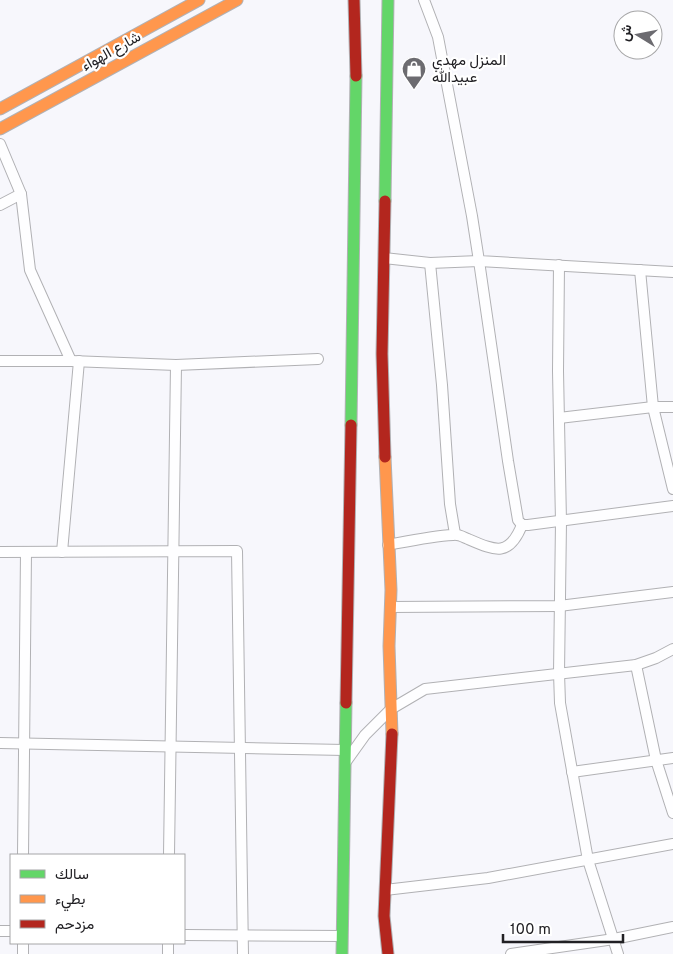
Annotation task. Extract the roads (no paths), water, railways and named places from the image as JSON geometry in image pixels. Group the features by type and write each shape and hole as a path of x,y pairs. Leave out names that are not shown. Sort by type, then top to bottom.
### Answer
{"street":[{"name":"شارع الهواء","path":"0,109 199,0"},
{"name":"شارع الهواء","path":"0,129 237,0"},
{"path":"342,954 356,85 354,0"},
{"path":"388,0 383,364 391,590 388,646 392,733 384,916 388,954"},
{"path":"424,0 438,37 472,216 518,520 522,525 528,526 673,506"},
{"path":"0,144 21,194 30,270 75,361 62,552"},
{"path":"0,205 21,194"},
{"path":"384,258 430,262 479,261 673,272"},
{"path":"430,262 442,385 450,504 455,534"},
{"path":"559,265 561,522 558,673 563,726 588,860 618,954"},
{"path":"640,270 654,407 673,489"},
{"path":"0,361 75,361 176,365 318,359"},
{"path":"169,854 176,365"},
{"path":"559,418 654,407 673,407"},
{"path":"388,544 455,534 480,545 502,549 510,546 518,536 522,525"},
{"path":"0,552 238,551 243,954"},
{"path":"23,854 26,552"},
{"path":"390,607 559,606 673,592"},
{"path":"345,764 365,735 391,709 425,689 636,665 656,658 673,649"},
{"path":"636,665 656,760 673,813"},
{"path":"0,743 345,750"},
{"path":"572,772 673,758"},
{"path":"385,890 488,878 673,844"},
{"path":"511,954 552,951 673,927"},
{"path":"185,935 342,936"}],"place":[{"name":"المنزل مهدي عبيدالله","path":"414,90"}]}
